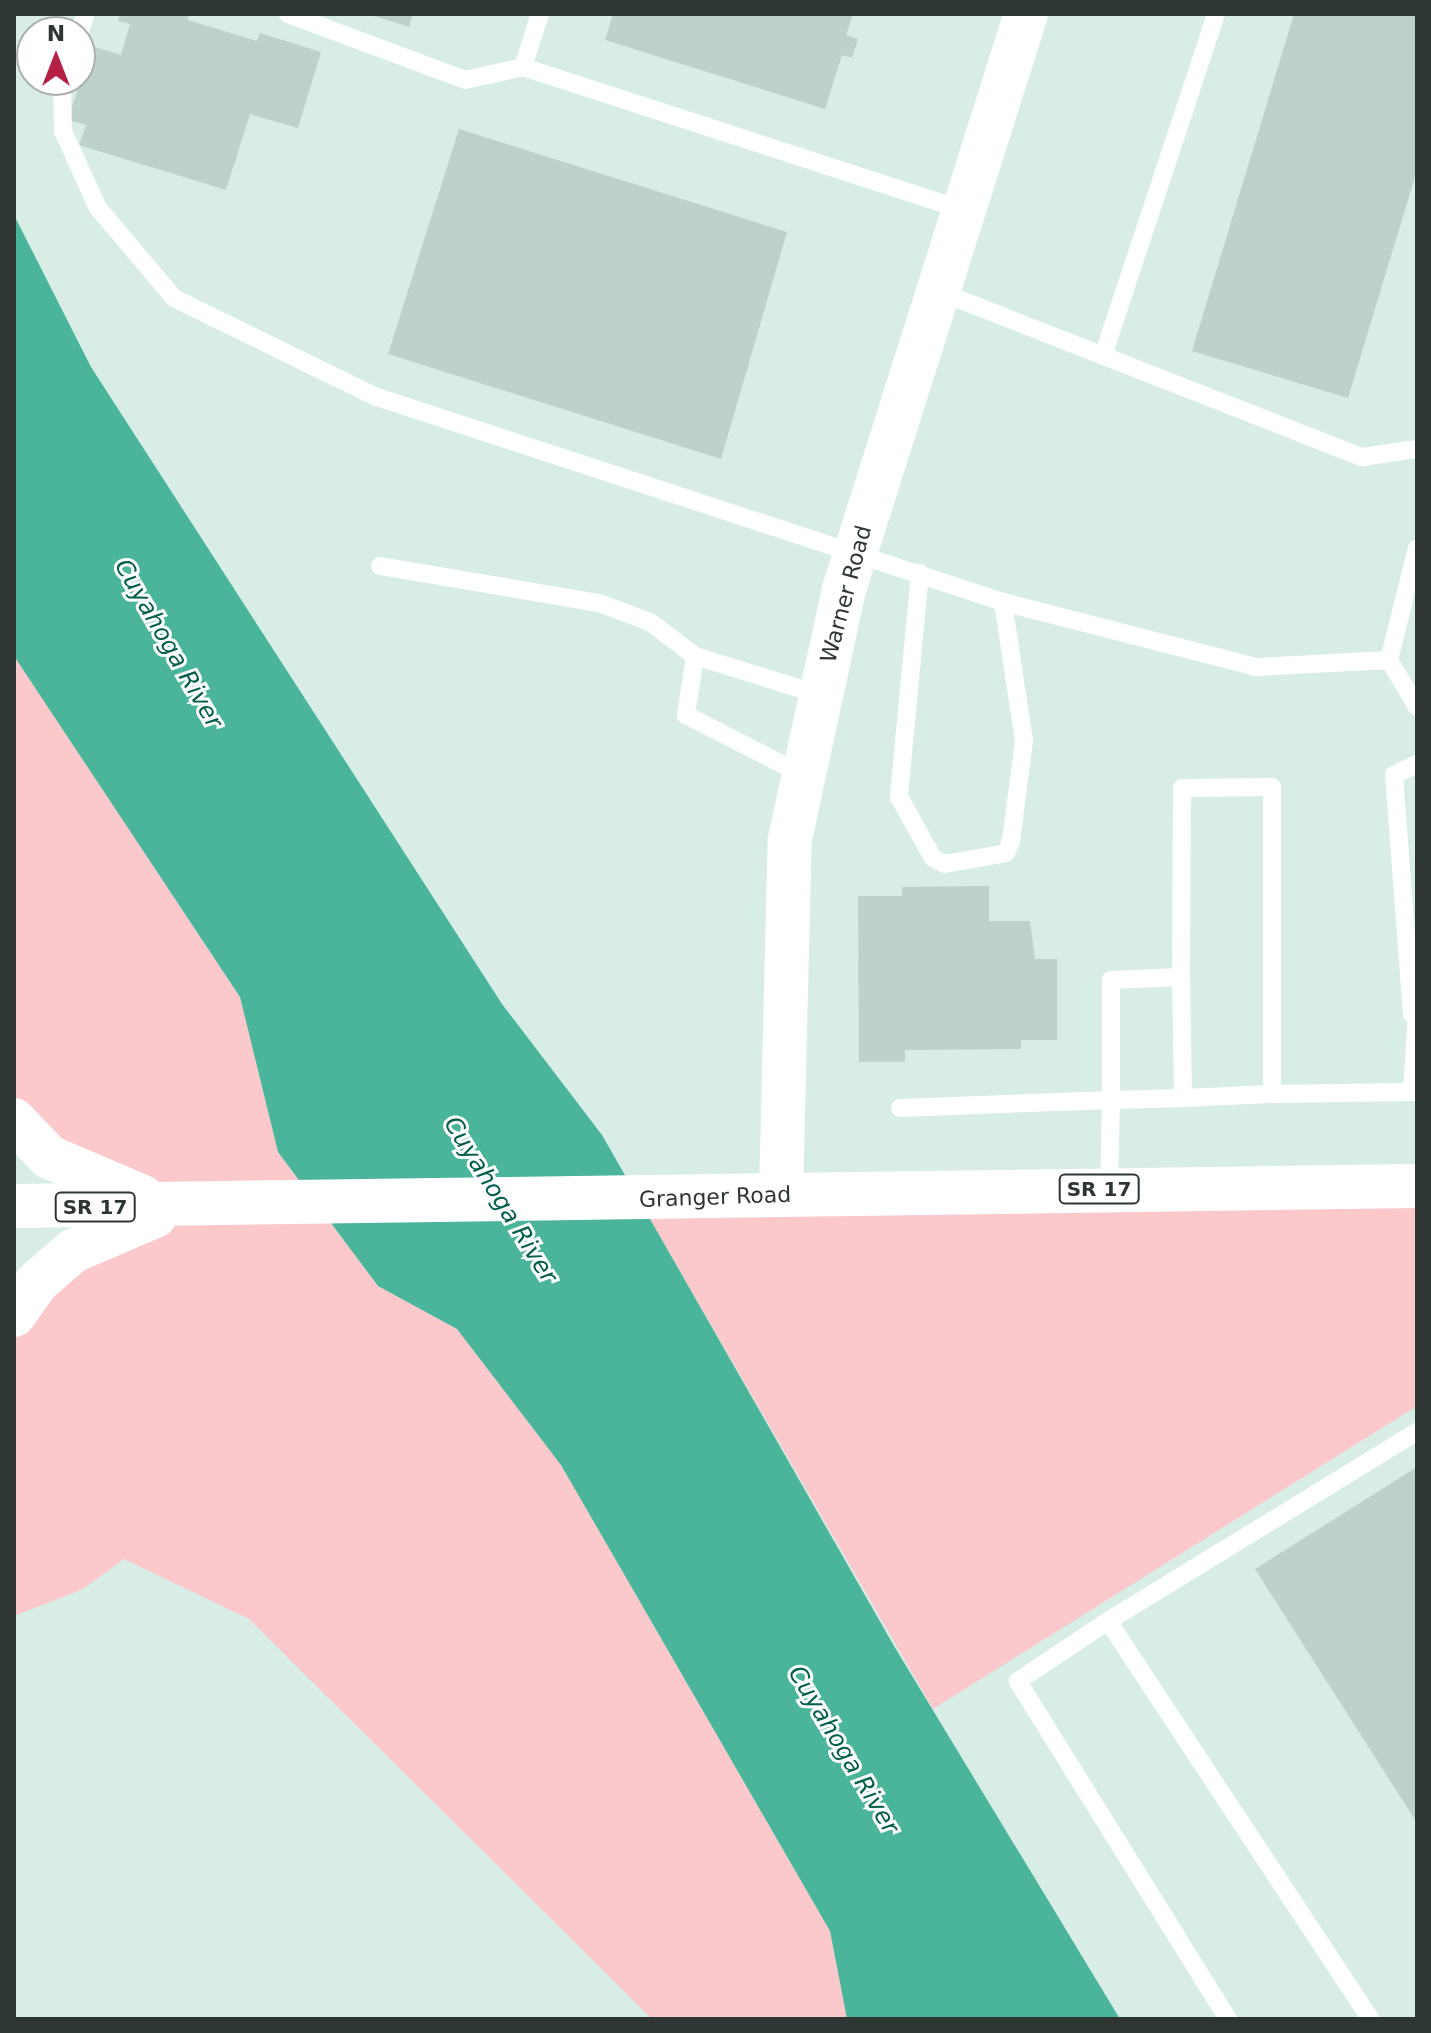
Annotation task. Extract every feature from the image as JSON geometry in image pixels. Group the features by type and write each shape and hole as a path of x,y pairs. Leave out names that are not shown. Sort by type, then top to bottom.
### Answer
{"main road":[{"name":"Warner Road","path":"781,1195 790,839 855,552 1026,14"},
{"path":"14,1120 49,1157 175,1208"},
{"name":"Granger Road","path":"14,1206 175,1208 1109,1189 1417,1186"},
{"path":"14,1315 36,1283 73,1251 175,1208"}],"lane":[{"path":"288,14 465,80 523,67 964,210"},
{"path":"523,67 540,14"},
{"path":"1103,356 1216,14"},
{"path":"62,96 63,131 98,208 174,298 374,396 1003,602 1257,667 1389,660"},
{"path":"938,291 1362,457 1417,449"},
{"path":"1417,548 1389,660 1417,707"},
{"path":"380,566 599,603 650,622 695,656 821,695"},
{"path":"920,573 899,797 933,858 945,864 1006,853 1011,841 1024,741 1003,602"},
{"path":"695,656 686,715 804,775"},
{"path":"900,1108 1412,1092 1414,1013 1394,775 1417,764"},
{"path":"1183,1098 1182,788 1272,787 1272,1094"},
{"path":"1109,1189 1111,980 1181,977"},
{"path":"1228,2019 1018,1681 1108,1621 1417,1432"},
{"path":"1108,1621 1370,2019"}],"shaded area":[{"path":"14,656 240,997 278,1152 378,1286 457,1329 561,1465 830,1931 847,2019 652,2019 249,1619 124,1559 83,1589 14,1616 14,1315 107,1233 14,1120"},
{"path":"1417,1186 1417,1406 933,1709 639,1200"}],"water":[{"name":"Cuyahoga River","path":"14,215 91,367 502,1004 602,1135 894,1646 1120,2019 847,2019 830,1931 561,1465 457,1329 378,1286 278,1152 240,997 14,656"}],"building":[{"path":"120,14 189,14 188,20 257,41 260,33 321,52 298,128 250,114 226,190 79,145 86,125 68,120 75,96 96,96 96,48 121,55 130,24 118,21"},
{"path":"368,14 413,14 409,27"},
{"path":"613,14 853,14 846,35 858,39 852,58 842,55 825,109 605,40"},
{"path":"1294,14 1417,14 1417,170 1348,398 1192,351"},
{"path":"459,129 787,232 721,459 388,354"},
{"path":"989,886 989,921 1030,921 1035,959 1057,959 1057,1040 1021,1040 1021,1049 905,1050 905,1062 859,1062 858,896 902,896 902,887"},
{"path":"1417,1467 1417,1823 1255,1569"}]}
